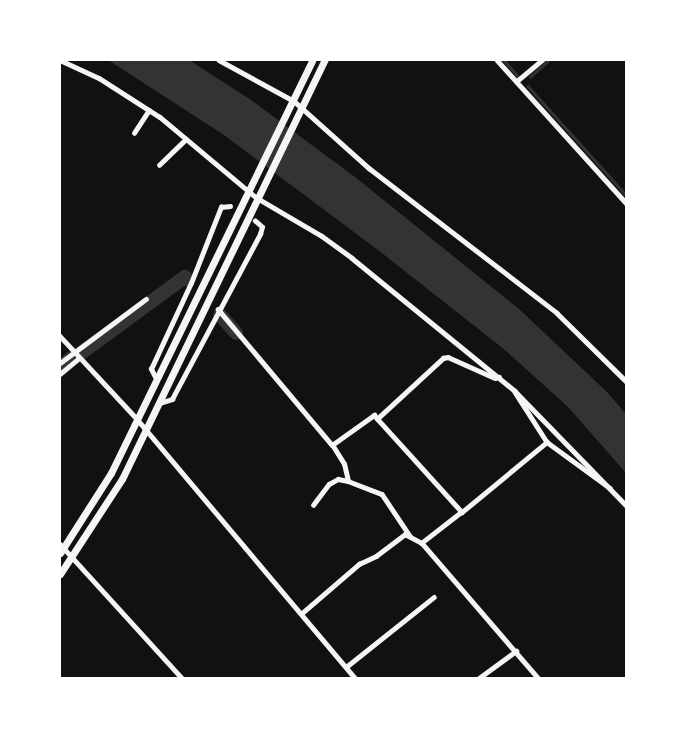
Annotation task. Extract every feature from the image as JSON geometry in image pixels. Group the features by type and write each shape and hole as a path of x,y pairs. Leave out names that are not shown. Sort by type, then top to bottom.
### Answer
{"highway":[{"path":"61,548 111,473 155,377 312,60"},
{"path":"60,574 122,479 325,60"}],"street":[{"path":"60,60 99,78 149,110 257,198 322,236 352,258 515,391 626,505"},
{"path":"219,60 294,101 369,167 557,313 626,381"},
{"path":"497,60 626,203"},
{"path":"517,82 542,60"},
{"path":"134,133 149,110"},
{"path":"159,165 186,139"},
{"path":"155,377 151,369 191,283 220,207 230,206"},
{"path":"158,404 172,400 260,234 262,227 255,221"},
{"path":"60,363 146,299"},
{"path":"218,309 332,445 344,464 348,481"},
{"path":"60,336 78,359 146,429 355,678"},
{"path":"377,419 443,358 448,357 495,378 499,377"},
{"path":"60,374 78,359"},
{"path":"515,391 547,442 611,488"},
{"path":"332,445 374,415 462,512"},
{"path":"422,543 547,442"},
{"path":"313,505 329,484 338,479 348,481 382,494 410,537"},
{"path":"301,614 359,564 376,556 405,534 422,543 538,678"},
{"path":"61,548 73,556 182,678"},
{"path":"346,667 434,597"},
{"path":"479,678 516,651"}],"shaded area":[{"path":"108,60 189,60 251,100 355,177 519,309 607,392 626,414 626,473 568,407 505,350 378,250 224,135"}],"waterway":[{"path":"504,60 518,76"},
{"path":"530,77 549,60"},
{"path":"528,86 626,195"},
{"path":"81,353 185,277 188,280"},
{"path":"220,315 236,333"},
{"path":"60,368 71,358"}]}
